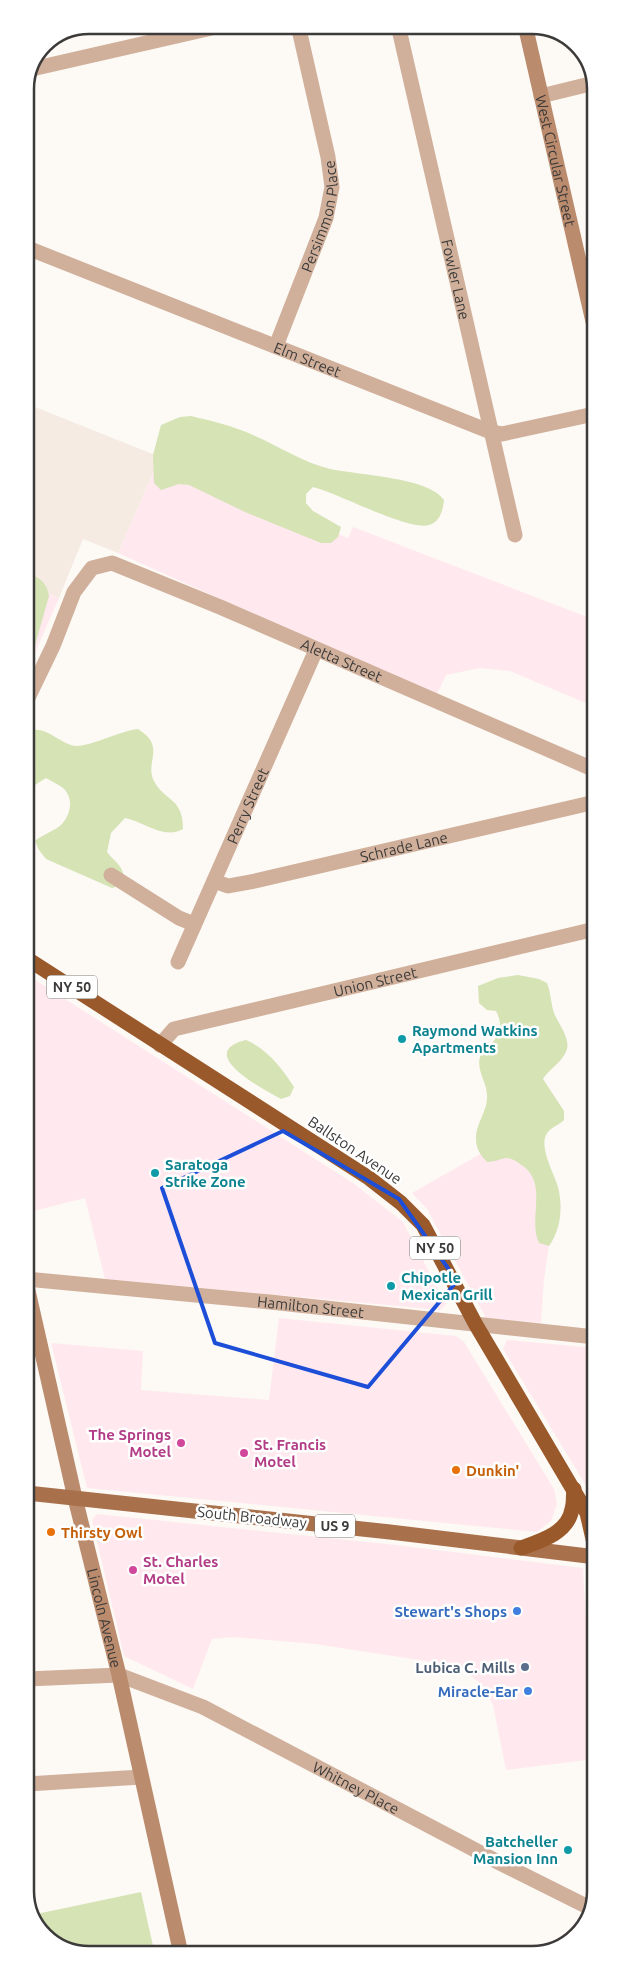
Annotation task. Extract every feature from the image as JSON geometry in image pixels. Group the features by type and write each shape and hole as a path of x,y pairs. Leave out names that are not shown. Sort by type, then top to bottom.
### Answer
{"highway":[{"name":"Ballston Avenue","path":"34,963 369,1178 402,1203 422,1225 476,1325 587,1513"},
{"path":"521,1548 543,1540 561,1530 572,1511 574,1489"}],"main road":[{"name":"South Broadway","path":"34,1494 587,1556"}],"street":[{"path":"38,68 186,34"},
{"name":"Persimmon Place","path":"276,346 326,218 332,187 328,157 300,34"},
{"name":"Fowler Lane","path":"400,34 515,535"},
{"name":"West Circular Street","path":"527,34 587,296"},
{"path":"540,96 587,85"},
{"name":"Elm Street","path":"34,251 492,432 502,434 587,416"},
{"name":"Aletta Street","path":"34,685 53,646 74,592 87,572 92,568 112,563 122,565 587,767"},
{"name":"Perry Street","path":"178,962 316,650"},
{"name":"Schrade Lane","path":"214,881 228,886 255,881 587,804"},
{"path":"111,876 179,918 194,924"},
{"name":"Union Street","path":"160,1045 174,1029 587,931"},
{"name":"Hamilton Street","path":"34,1282 270,1302 587,1336"},
{"name":"Lincoln Avenue","path":"34,1316 75,1498 119,1675 178,1946"},
{"path":"34,1679 119,1675"},
{"name":"Whitney Place","path":"119,1675 203,1707 498,1862 585,1906"},
{"path":"34,1784 141,1777"}],"highlighted area":[{"path":"283,1131 399,1199 457,1281 368,1387 215,1343 162,1188"}],"shaded area":[{"path":"34,407 160,457 118,553 83,539 59,598 34,587"},
{"path":"160,457 348,538 353,527 587,617 587,704 510,671 480,668 446,675 437,694 315,642 118,553"},
{"path":"34,587 59,598 34,655"},
{"path":"34,979 353,1183 403,1222 446,1304 440,1310 105,1279 85,1198 34,1211"},
{"path":"528,1127 551,1231 544,1279 541,1323 486,1318 427,1209 412,1193"},
{"path":"279,1318 456,1336 464,1342 554,1489 557,1504 551,1521 537,1532 87,1488 51,1343 143,1351 141,1390 269,1400"},
{"path":"507,1340 587,1347 587,1487 503,1349"},
{"path":"97,1514 396,1545 583,1568 587,1637 587,1760 506,1770 493,1705 481,1684 458,1666 315,1644 234,1637 212,1639 193,1689 124,1656 92,1520"}],"green space":[{"path":"191,416 245,432 320,466 392,478 424,486 436,492 444,500 442,512 433,523 419,525 390,517 313,487 306,494 306,503 313,511 341,527 338,537 331,543 321,543 245,512 189,485 179,484 161,490 154,483 153,455 161,425 180,417"},
{"path":"34,576 42,581 49,596 34,649"},
{"path":"138,729 151,742 153,755 151,767 154,781 158,788 177,805 183,829 176,832 162,831 125,818 111,833 107,852 120,867 123,874 122,885 112,888 46,859 39,850 35,841 62,824 68,816 70,801 63,788 46,778 34,786 34,730 45,732 70,745 77,746 90,744 123,732"},
{"path":"518,975 539,979 547,983 554,1013 567,1040 567,1049 563,1057 543,1079 564,1111 564,1120 548,1132 544,1144 547,1159 558,1187 561,1210 556,1232 549,1246 539,1243 536,1233 536,1190 534,1180 529,1172 517,1162 506,1158 487,1162 482,1157 476,1142 477,1129 487,1098 479,1062 480,1057 498,1035 500,1027 496,1011 487,1010 479,1003 478,986 498,978"},
{"path":"246,1040 260,1048 285,1073 294,1087 290,1096 281,1099 249,1080 230,1062 227,1053 232,1046"},
{"path":"141,1892 153,1946 85,1946 75,1944 55,1935 43,1922 39,1914"}],"place":[{"name":"Raymond Watkins Apartments","path":"402,1039"},
{"name":"Saratoga Strike Zone","path":"155,1173"},
{"name":"Chipotle Mexican Grill","path":"391,1286"},
{"name":"The Springs Motel","path":"181,1443"},
{"name":"St. Francis Motel","path":"244,1453"},
{"name":"Dunkin'","path":"456,1470"},
{"name":"Thirsty Owl","path":"51,1532"},
{"name":"St. Charles Motel","path":"133,1570"},
{"name":"Stewart's Shops","path":"517,1611"},
{"name":"Lubica C. Mills","path":"525,1667"},
{"name":"Miracle-Ear","path":"528,1691"},
{"name":"Batcheller Mansion Inn","path":"568,1850"}]}
